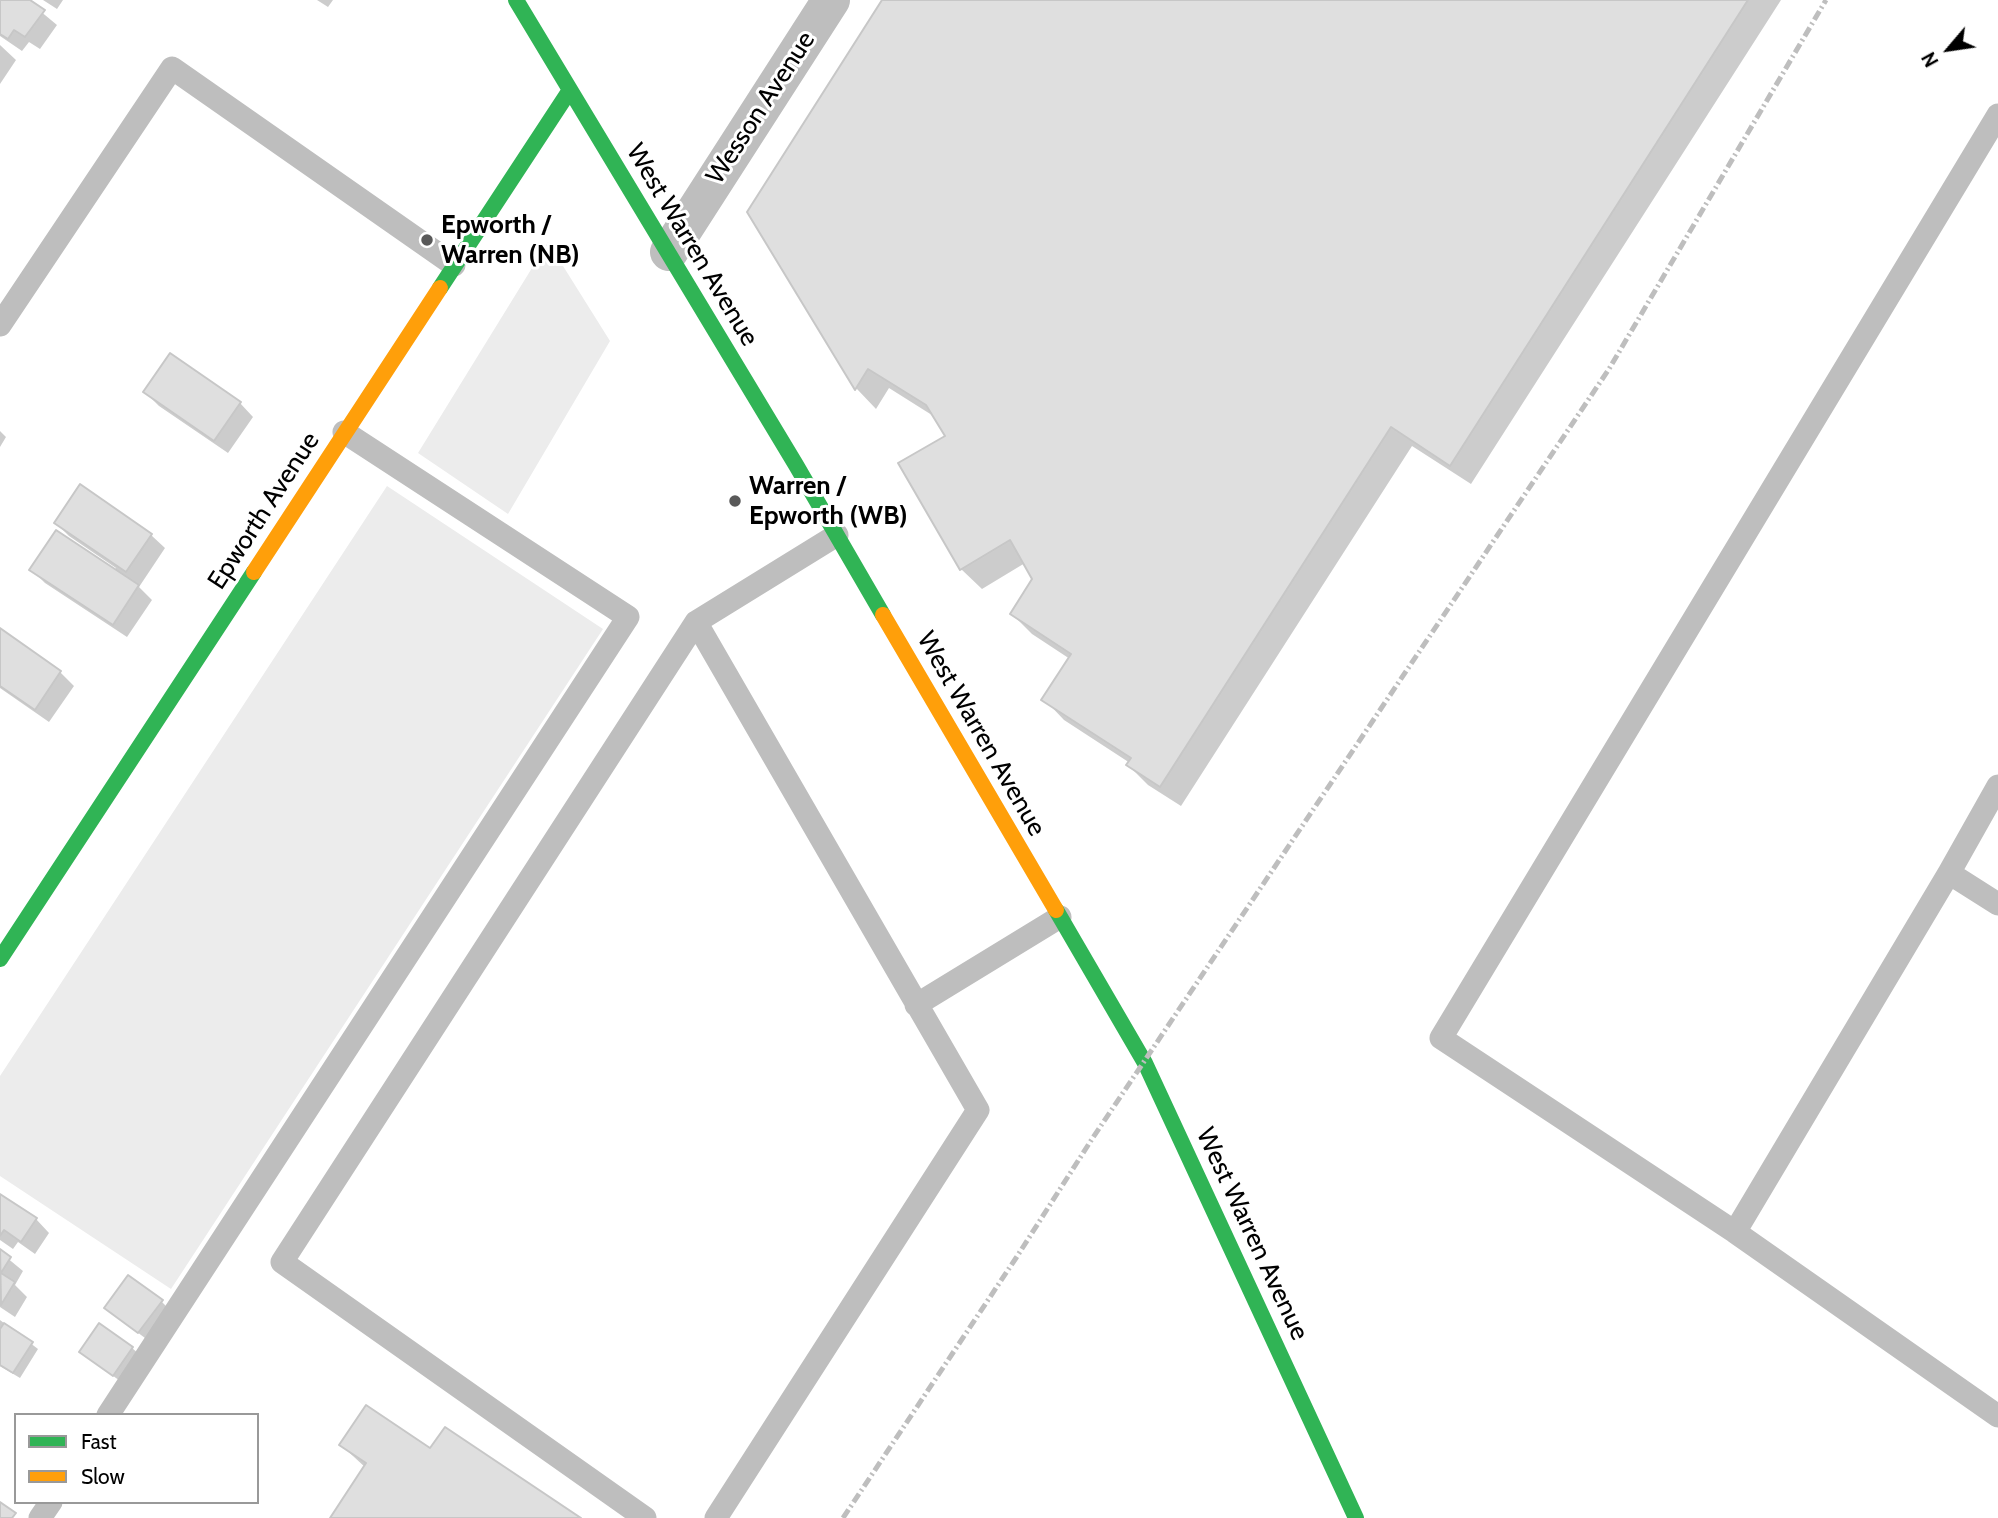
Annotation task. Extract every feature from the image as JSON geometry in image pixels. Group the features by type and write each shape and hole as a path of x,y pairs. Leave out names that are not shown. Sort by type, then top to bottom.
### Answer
{"main road":[{"name":"West Warren Avenue","path":"516,0 837,535 1145,1063 1356,1518"},
{"name":"Epworth Avenue","path":"0,959 11,919 344,432 570,90"}],"street":[{"name":"Wesson Avenue","path":"668,252 831,0"}],"lane":[{"path":"0,325 173,68 454,265"},
{"path":"1998,115 1441,1038 1735,1232 1998,1416"},
{"path":"109,1413 628,617 344,432"},
{"path":"645,1518 282,1262 696,622 837,535"},
{"path":"696,622 978,1110 716,1518"},
{"path":"1735,1232 1998,786"},
{"path":"1949,873 1998,904"},
{"path":"916,1005 1059,917"}],"shaded area":[{"path":"548,242 610,341 508,514 418,453"},
{"path":"387,486 603,629 171,1289 0,1176 0,1076"}],"building":[{"path":"0,0 30,0 45,10 25,37 14,30 8,39 0,34"},
{"path":"882,0 1748,0 1450,466 1391,427 1160,787 1126,765 1131,758 1041,700 1071,654 1010,614 1032,579 1010,540 960,570 898,463 945,436 926,405 868,369 855,390 747,212"},
{"path":"170,353 241,402 214,441 143,392"},
{"path":"80,484 152,534 126,572 54,523"},
{"path":"56,530 139,585 113,625 29,570"},
{"path":"0,628 61,671 35,710 0,686"},
{"path":"0,1194 37,1218 21,1242 4,1230 0,1236"},
{"path":"0,1249 11,1257 1,1273 15,1282 1,1305"},
{"path":"128,1275 163,1300 138,1333 104,1308"},
{"path":"4,1323 33,1342 13,1373 0,1365 0,1329"},
{"path":"99,1323 133,1347 113,1376 79,1352"},
{"path":"366,1405 430,1448 445,1427 581,1518 330,1518 366,1463 339,1445"},
{"path":"0,1502 16,1513 12,1518 0,1518"}],"railway":[{"path":"843,1518 1092,1139 1609,369 1826,0"}],"traffic: fast":[{"path":"516,0 796,465 883,615"},
{"path":"440,288 570,90"},
{"path":"0,959 254,572"},
{"path":"1056,910 1145,1063 1356,1518"}],"traffic: slow":[{"path":"254,572 440,288"},
{"path":"883,615 1056,910"}],"place":[{"name":"Epworth / Warren (NB)","path":"427,240"},
{"name":"Warren / Epworth (WB)","path":"735,501"}]}
